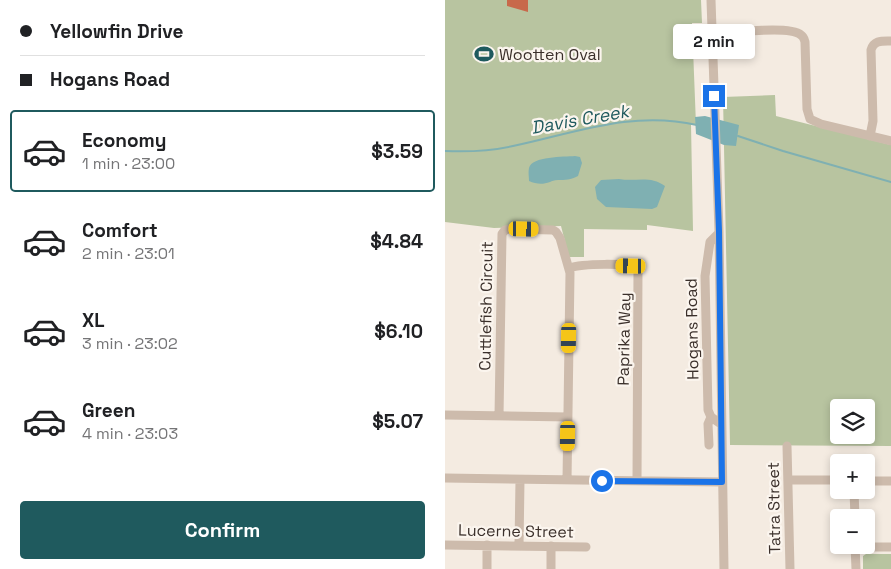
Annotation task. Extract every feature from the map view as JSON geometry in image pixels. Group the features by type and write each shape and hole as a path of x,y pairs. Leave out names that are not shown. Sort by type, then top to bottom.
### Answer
{"street":[{"name":"Hogans Road","path":"711,0 719,233 724,569"},
{"path":"712,32 775,30 801,35 805,45 809,118 814,122 891,141"},
{"path":"870,136 873,121 871,50 877,42 891,41"},
{"name":"Cuttlefish Circuit","path":"499,416 502,234 505,230 509,229 553,230 560,238 569,268 567,480"},
{"name":"Hogans Road","path":"709,445 708,424 711,417 708,408 705,276 710,242 719,233"},
{"name":"Paprika Way","path":"569,268 583,265 631,266 639,269 637,481"},
{"path":"445,415 568,417"},
{"path":"711,417 721,424"},
{"name":"Tatra Street","path":"787,446 790,569"},
{"path":"445,478 722,482"},
{"path":"519,546 520,480"},
{"path":"788,480 830,480"},
{"path":"875,481 891,481"},
{"name":"Lucerne Street","path":"445,545 586,547"},
{"path":"487,545 487,569"},
{"path":"551,546 551,569"},
{"path":"875,547 891,547"},
{"path":"855,554 856,569"}],"green space":[{"path":"445,0 701,0 702,23 692,23 696,125 691,124 693,231 647,225 647,230 584,229 584,257 569,257 561,226 494,228 445,222"},
{"path":"775,95 776,116 891,145 891,446 730,445 723,97"},
{"path":"866,554 891,554 891,569 863,569 863,556"}],"water":[{"path":"705,116 739,125 736,146 724,145 696,134 695,117"},
{"path":"580,157 582,163 578,176 544,184 529,181 529,168 536,161"},
{"path":"601,180 648,180 665,186 657,207 652,209 606,207 597,199 595,187"}],"building":[{"path":"507,0 528,0 528,12 507,6"}],"waterway":[{"name":"Davis Creek","path":"445,151 479,151 505,148 604,125 627,122 650,120 697,125"},
{"name":"Davis Creek","path":"738,136 891,182"}],"place":[{"name":"Wootten Oval","path":"484,54"}],"route":[{"path":"602,481 722,482 719,231 714,96"}]}
